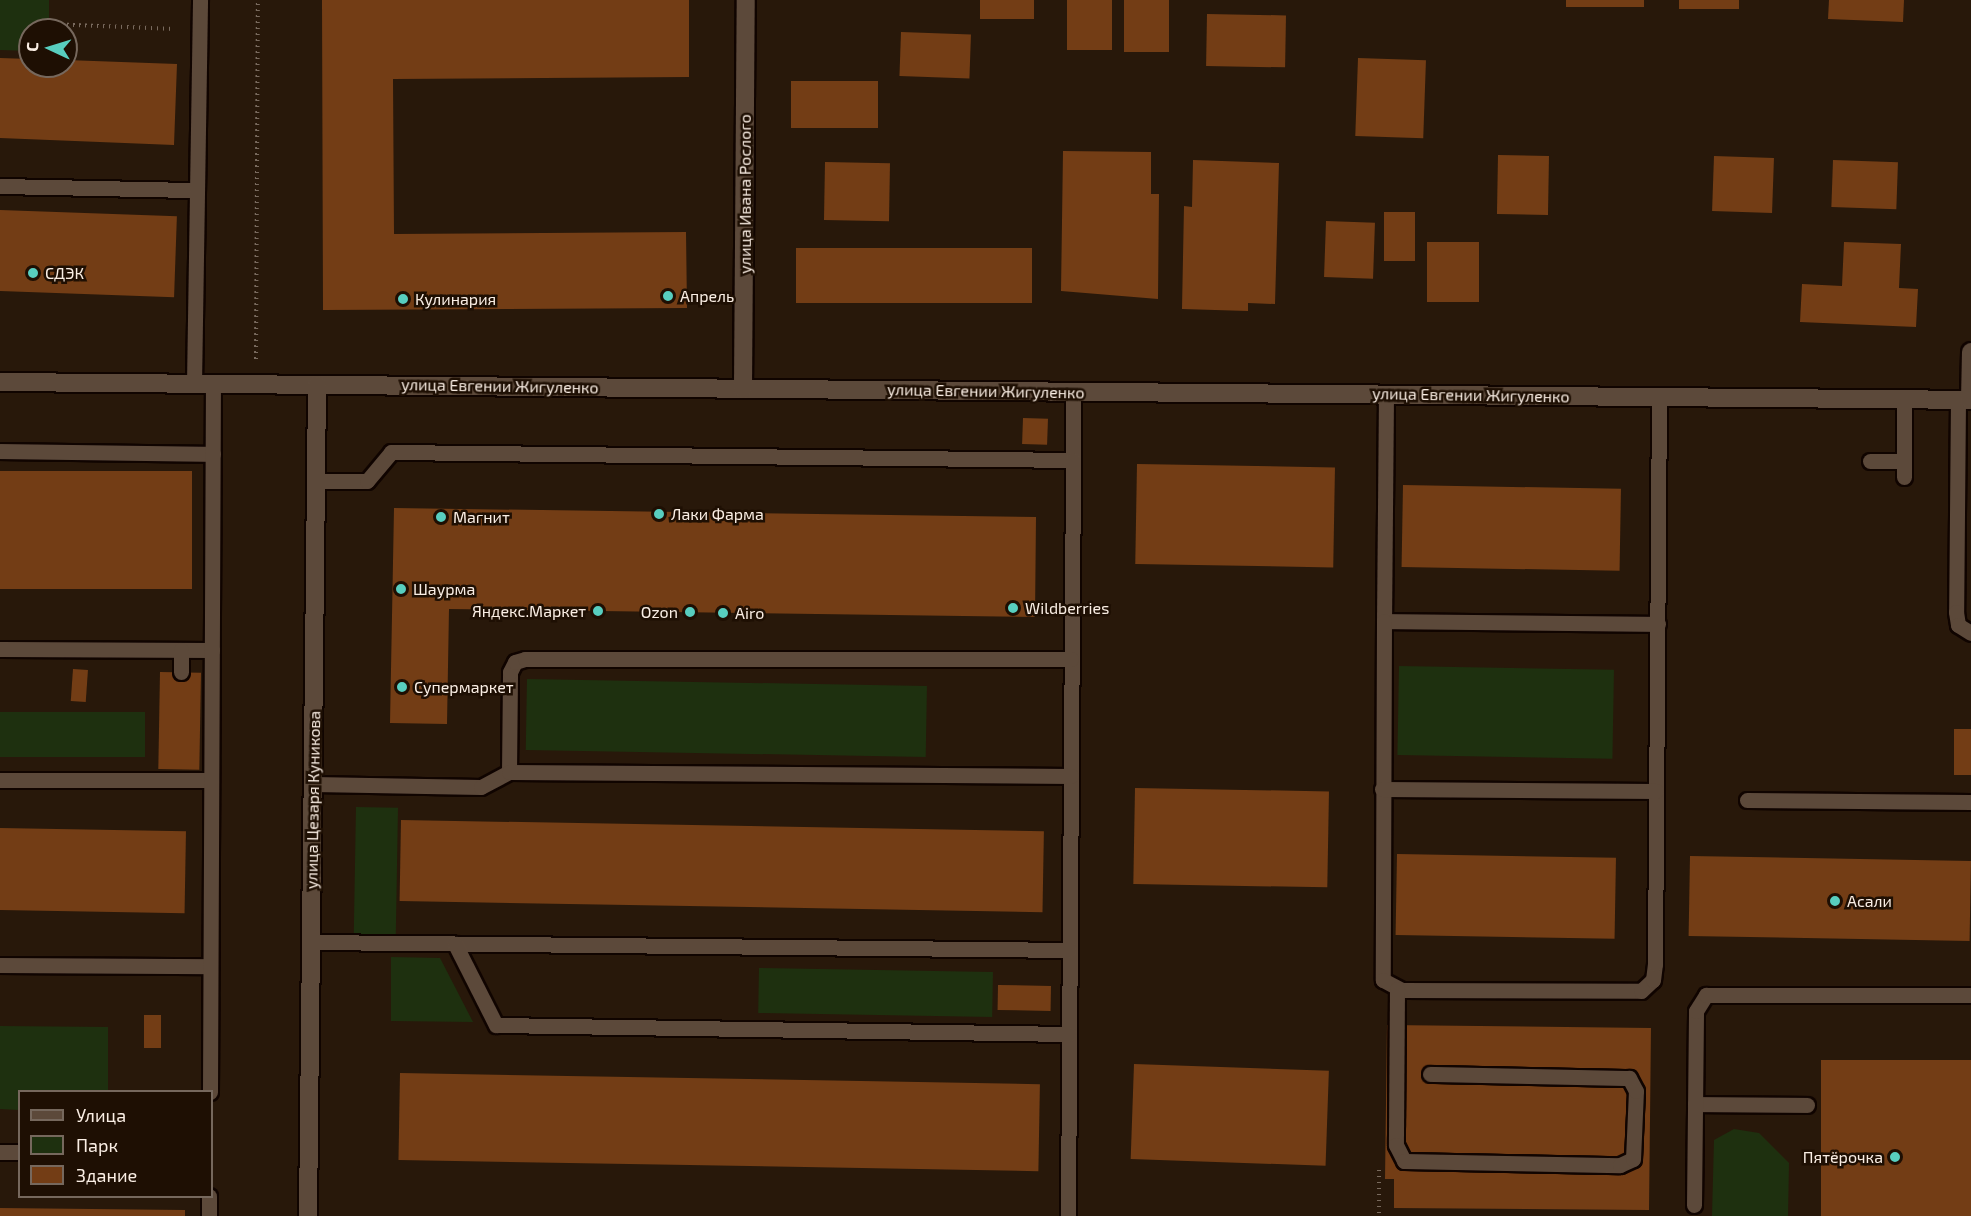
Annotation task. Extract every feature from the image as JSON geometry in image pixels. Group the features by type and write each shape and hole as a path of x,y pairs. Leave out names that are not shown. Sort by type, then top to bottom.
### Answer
{"street":[{"name":"улица Ивана Рослого","path":"743,389 746,0"},
{"path":"1966,400 1971,352"},
{"name":"улица Евгении Жигуленко","path":"0,382 1966,400"},
{"name":"улица Цезаря Куникова","path":"308,1216 317,385"}],"lane":[{"path":"194,384 200,0"},
{"path":"0,186 196,190"},
{"path":"210,1090 213,384"},
{"path":"1068,1216 1073,392"},
{"path":"1386,394 1381,964 1383,980 1398,989 1641,991 1653,980 1655,964 1659,397"},
{"path":"1870,461 1904,469 1904,399"},
{"path":"1966,400 1956,612 1958,625 1971,633"},
{"path":"0,451 213,454"},
{"path":"316,481 367,481 391,452 1073,460"},
{"path":"1384,621 1658,624"},
{"path":"0,649 212,650"},
{"path":"180,650 181,672"},
{"path":"508,772 510,672 514,662 525,659 1071,659"},
{"path":"313,783 481,787 508,772 1071,776"},
{"path":"0,780 211,780"},
{"path":"1383,789 1656,791"},
{"path":"1747,800 1971,802"},
{"path":"311,942 1069,950"},
{"path":"455,944 488,1016 507,1026 1069,1034"},
{"path":"0,965 210,966"},
{"path":"1398,989 1396,1145 1404,1161 1620,1165 1633,1159 1636,1091 1629,1078 1430,1074"},
{"path":"1694,1205 1696,1011 1706,995 1971,995"},
{"path":"1695,1104 1808,1105"},
{"path":"0,1152 18,1152"},
{"path":"209,1198 209,1216"}],"path":[{"path":"255,384 258,0"},
{"path":"78,25 199,30"}],"green space":[{"path":"0,0 49,0 49,18 18,18 18,51 0,50"},
{"path":"1399,666 1614,670 1612,759 1397,755"},
{"path":"527,679 927,686 926,757 526,750"},
{"path":"0,712 145,712 145,757 0,757"},
{"path":"356,807 398,808 396,936 354,935"},
{"path":"391,957 440,958 473,1022 391,1021"},
{"path":"759,968 993,972 992,1017 758,1013"},
{"path":"0,1026 108,1027 108,1090 18,1090 18,1110 0,1109"},
{"path":"1734,1129 1759,1133 1789,1163 1788,1216 1712,1216 1714,1140"}],"building":[{"path":"322,0 689,0 689,77 393,79 394,234 686,232 687,308 323,310"},
{"path":"980,0 1034,0 1034,19 980,19"},
{"path":"1067,0 1112,0 1112,50 1067,50"},
{"path":"1124,0 1169,0 1169,52 1124,52"},
{"path":"1566,0 1644,0 1644,7 1566,7"},
{"path":"1679,0 1739,0 1739,9 1679,9"},
{"path":"1829,0 1904,0 1903,22 1828,19"},
{"path":"1207,14 1286,15 1285,67 1206,66"},
{"path":"901,32 971,34 969,78 899,76"},
{"path":"0,58 18,59 18,78 78,78 78,60 177,64 174,145 0,138"},
{"path":"1358,58 1426,60 1423,138 1355,136"},
{"path":"791,81 878,81 878,128 791,128"},
{"path":"1063,151 1151,152 1151,194 1159,194 1158,299 1061,291"},
{"path":"1498,155 1549,156 1548,215 1497,214"},
{"path":"1714,156 1774,158 1772,213 1712,211"},
{"path":"1193,160 1279,163 1275,304 1248,303 1248,311 1182,309 1184,206 1192,207"},
{"path":"1833,160 1898,162 1896,209 1831,207"},
{"path":"825,162 890,163 889,221 824,220"},
{"path":"0,210 177,216 174,297 0,291"},
{"path":"1384,212 1415,212 1415,261 1384,261"},
{"path":"1326,221 1375,223 1373,279 1324,277"},
{"path":"1427,242 1479,242 1479,302 1427,302"},
{"path":"1844,242 1901,244 1899,288 1918,289 1916,327 1800,322 1802,284 1842,286"},
{"path":"796,248 1032,248 1032,303 796,303"},
{"path":"1023,418 1048,419 1047,445 1022,444"},
{"path":"1137,464 1335,467 1333,567 1135,564"},
{"path":"0,471 192,471 192,589 0,589"},
{"path":"1403,485 1621,489 1620,571 1402,567"},
{"path":"394,508 1036,517 1035,617 449,609 447,724 390,723"},
{"path":"73,669 88,670 86,702 71,701"},
{"path":"160,672 201,673 199,770 158,769"},
{"path":"1954,729 1971,729 1971,775 1954,775"},
{"path":"1135,788 1329,791 1327,887 1133,884"},
{"path":"401,820 1044,831 1042,912 400,901"},
{"path":"0,828 186,831 185,913 0,910"},
{"path":"1397,854 1616,858 1615,939 1396,935"},
{"path":"1690,856 1971,861 1970,941 1689,936"},
{"path":"998,985 1051,986 1051,1011 998,1010"},
{"path":"144,1015 161,1015 161,1048 144,1048"},
{"path":"1387,1025 1651,1028 1649,1210 1394,1208 1394,1179 1385,1179"},
{"name":"Пятёрочка","path":"1821,1060 1971,1060 1971,1216 1821,1216"},
{"path":"1134,1064 1329,1071 1326,1166 1131,1159"},
{"path":"400,1073 1040,1084 1038,1171 398,1160"},
{"path":"0,1208 185,1210 185,1216 0,1216"}],"place":[{"name":"СДЭК","path":"33,273"},
{"name":"Апрель","path":"668,296"},
{"name":"Кулинария","path":"403,299"},
{"name":"Лаки Фарма","path":"659,514"},
{"name":"Магнит","path":"441,517"},
{"name":"Шаурма","path":"401,589"},
{"name":"Wildberries","path":"1013,608"},
{"name":"Яндекс.Маркет","path":"598,611"},
{"name":"Ozon","path":"690,612"},
{"name":"Airo","path":"723,613"},
{"name":"Супермаркет","path":"402,687"},
{"name":"Асали","path":"1835,901"},
{"name":"Пятёрочка","path":"1895,1157"}]}
